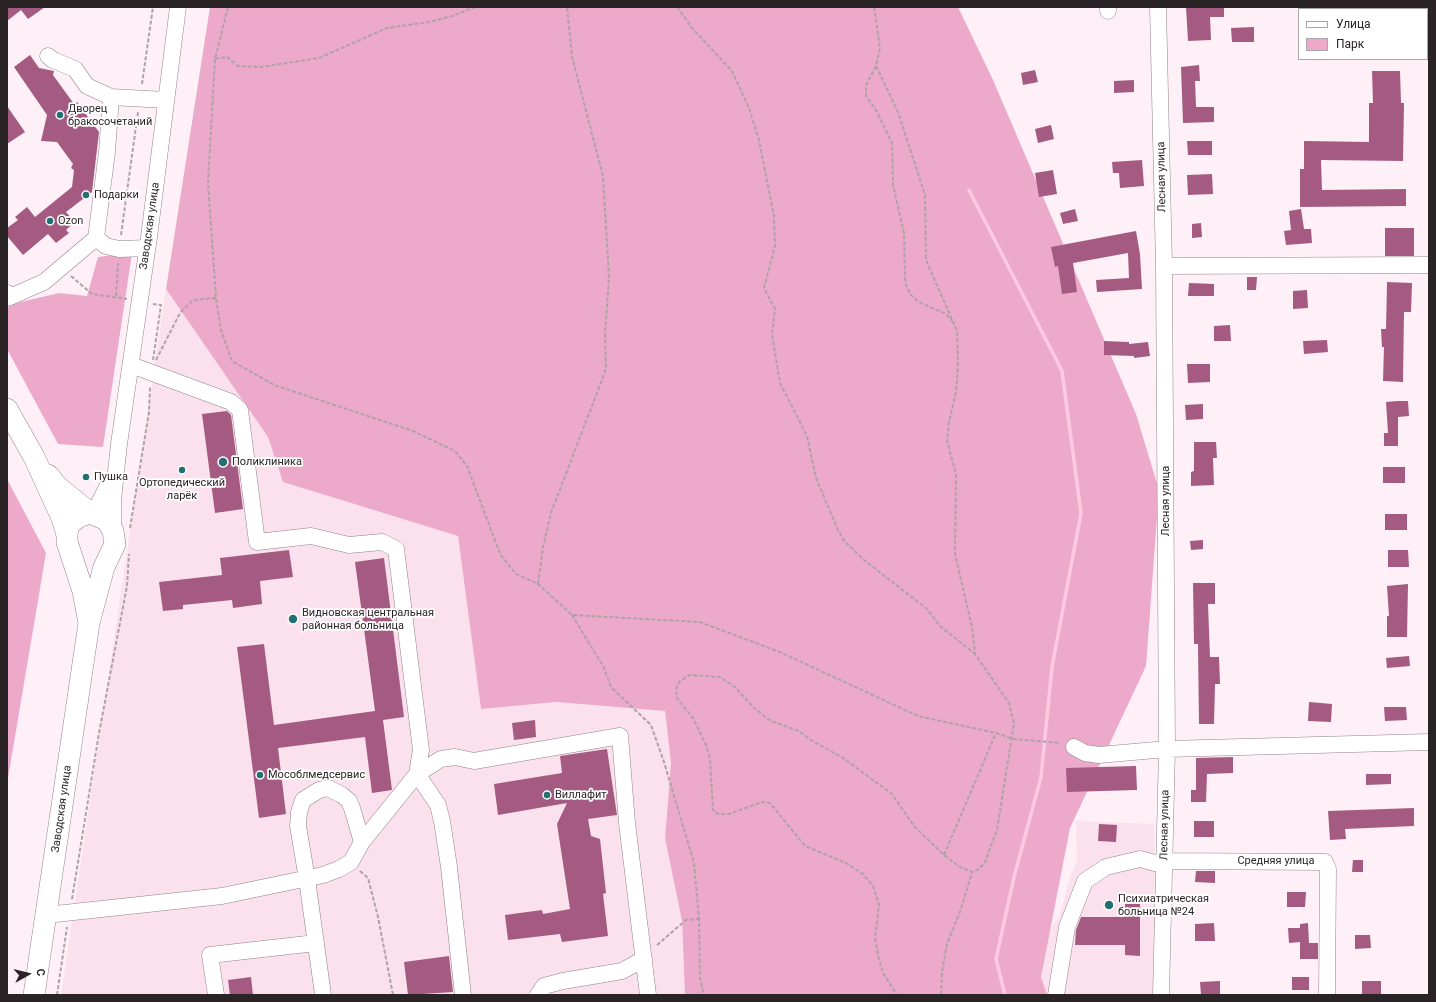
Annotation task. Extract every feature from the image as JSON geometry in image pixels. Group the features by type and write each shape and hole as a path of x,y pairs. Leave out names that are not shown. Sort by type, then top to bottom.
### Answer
{"main road":[{"path":"7,409 34,457 62,518 88,610 89,623"},
{"path":"34,457 58,487 92,513 107,520 121,540"},
{"path":"92,513 79,517 68,527 70,545 81,560 98,561 108,556 121,540"},
{"path":"89,623 104,567 121,540"},
{"name":"Заводская улица","path":"34,995 89,623"}],"street":[{"name":"Заводская улица","path":"119,444 147,248 178,7"},
{"name":"Лесная улица","path":"1158,7 1164,266 1167,749 1161,995"},
{"path":"48,56 53,60 75,69 88,86 111,97 166,100"},
{"path":"7,293 10,297 25,292 44,282 96,238 106,160 111,97"},
{"path":"96,238 106,246 119,249 147,248"},
{"path":"1164,266 1429,265"},
{"path":"131,365 230,402 240,410 257,542 311,536 349,545 382,542 396,549 421,750 417,774 438,805 442,820 449,867 463,995"},
{"path":"92,513 113,474 119,444"},
{"path":"119,444 112,500 121,540"},
{"path":"58,487 82,497 92,497 106,489"},
{"path":"46,915 70,911 81,912 222,896 307,879 339,869 351,862 362,842 417,774 441,760 455,757 474,761 620,736 627,823 648,995"},
{"path":"1074,747 1085,753 1099,755 1167,749 1429,742"},
{"path":"323,995 298,826 299,812 303,800 310,794 328,788 342,795 349,801 352,808 362,842"},
{"path":"1056,995 1067,927 1085,881 1106,867 1140,859 1155,863 1164,861"},
{"name":"Средняя улица","path":"1164,861 1325,862 1328,869 1327,995"},
{"path":"216,995 210,955 316,943"},
{"path":"538,995 544,986 563,981 622,972 644,959"}],"path":[{"path":"63,267 80,286 92,294 116,296 119,249 153,7"},
{"path":"228,7 215,59 208,183 216,298 221,330 232,361 274,385 413,431 455,451 467,466 500,554 516,574 538,584 572,615 602,666 611,687 651,725 664,762 694,863 699,919 700,978 704,995"},
{"path":"215,59 227,56 238,66 260,67 319,58 387,28 429,22 452,16 474,7"},
{"path":"538,584 543,547 551,513 606,369 605,334 609,277 603,176 572,56 567,7"},
{"path":"677,7 693,29 732,71 749,108 759,140 774,216 775,246 764,288 775,309 772,334 780,383 807,436 816,478 838,530 845,542 864,560 927,609 941,627 975,654 1009,703 1014,723 1013,739 992,848 985,862 979,869 972,872 960,867 944,856 914,826 892,794 843,758 811,740 799,731 771,721 754,708 734,687 720,677 690,676 680,681 677,686 676,696 693,718 706,745 710,759 713,810 718,814 729,814 762,802 770,803 805,846 846,863 863,874 873,886 879,905 875,938 878,955 883,973 897,995"},
{"path":"874,7 880,48 876,66 866,84 866,96 876,110 892,143 893,185 904,233 905,279 907,288 911,295 919,302 946,314 954,322"},
{"path":"876,66 898,112 925,194 926,260 957,331 958,363 956,392 949,422 947,442 956,474 955,554 972,627 975,654"},
{"path":"57,995 98,733 127,586 121,540 149,412 151,372 180,313 193,300 216,298"},
{"path":"572,615 700,622 782,653 918,716 996,733 1013,739 1059,743"},
{"path":"944,856 996,733"},
{"path":"351,862 368,878 378,917 392,995"},
{"path":"941,995 942,972 947,944 961,909 972,872"},
{"path":"644,959 665,937 686,920 699,919"}],"shaded area":[{"name":"Видновская центральная районная больница","path":"166,289 268,437 283,482 458,536 481,709 556,702 665,711 671,763 665,838 682,921 685,995 61,995"},
{"name":"Психиатрическая больница №24","path":"1076,821 1154,824 1155,863 1153,995 1044,995 1036,949 1059,917 1071,875 1077,861"}],"green space":[{"path":"210,7 958,7 993,80 1136,414 1159,490 1146,666 1070,828 1041,977 1047,995 685,995 682,921 665,838 671,763 665,711 556,702 481,709 458,536 283,482 268,437 166,289"},
{"path":"132,253 103,447 58,444 7,349 7,307 16,303 59,293 87,296 98,257"},
{"path":"7,479 46,553 7,784"}],"building":[{"path":"7,7 45,7 28,19 21,10 7,21"},
{"path":"1186,7 1224,7 1224,17 1210,17 1211,40 1188,41"},
{"path":"1254,27 1254,42 1232,42 1231,28"},
{"path":"30,55 39,68 54,71 53,75 74,104 77,102 99,132 92,192 66,212 75,222 66,230 69,233 56,243 48,234 23,255 7,236 7,228 18,220 15,217 27,207 35,217 72,187 74,170 71,168 73,164 57,142 41,141 47,115 14,67"},
{"path":"1199,65 1200,81 1195,81 1196,107 1214,107 1214,122 1183,123 1181,67"},
{"path":"1035,70 1038,82 1023,85 1021,73"},
{"path":"1372,71 1400,71 1401,103 1404,103 1403,161 1321,160 1322,190 1406,189 1406,206 1300,207 1300,169 1304,169 1304,141 1369,142 1369,103 1373,103"},
{"path":"1134,80 1134,92 1114,93 1114,81"},
{"path":"7,106 25,132 7,144"},
{"path":"1051,125 1054,139 1038,143 1035,129"},
{"path":"1187,141 1212,141 1212,155 1188,155"},
{"path":"1142,160 1144,186 1120,188 1119,173 1113,173 1112,162"},
{"path":"1053,170 1057,194 1039,197 1035,173"},
{"path":"1212,174 1213,194 1188,195 1187,175"},
{"path":"1075,209 1078,221 1063,224 1060,213"},
{"path":"1301,209 1304,229 1311,229 1312,243 1286,245 1284,231 1291,230 1289,211"},
{"path":"1201,223 1202,237 1192,238 1192,224"},
{"path":"1385,228 1414,228 1414,256 1385,256"},
{"path":"1136,231 1140,254 1142,289 1097,292 1096,280 1129,278 1128,253 1073,263 1077,292 1062,294 1058,266 1055,267 1051,247"},
{"path":"1247,277 1257,277 1256,290 1247,290"},
{"path":"1387,282 1412,283 1411,312 1404,312 1403,382 1383,381 1384,347 1382,347 1381,329 1386,329"},
{"path":"1189,283 1214,284 1214,296 1188,296"},
{"path":"1307,290 1308,308 1293,309 1293,291"},
{"path":"1230,325 1231,341 1214,341 1214,326"},
{"path":"1327,340 1328,352 1304,354 1303,341"},
{"path":"1104,341 1129,342 1129,344 1148,342 1150,356 1134,358 1134,356 1104,355"},
{"path":"1187,364 1210,364 1210,382 1188,383"},
{"path":"1408,401 1409,416 1398,417 1398,446 1384,446 1384,433 1388,433 1386,402"},
{"path":"1203,404 1203,419 1186,420 1185,405"},
{"name":"Поликлиника","path":"227,411 231,415 243,509 215,513 202,414"},
{"path":"1194,442 1216,442 1217,458 1213,458 1214,485 1191,486 1191,472 1194,471"},
{"path":"1383,467 1405,467 1405,483 1383,483"},
{"path":"1385,514 1407,514 1407,530 1385,530"},
{"path":"1203,540 1203,549 1191,550 1190,541"},
{"path":"289,550 293,577 260,581 262,604 233,608 232,600 183,605 183,609 163,611 159,582 222,575 220,558"},
{"path":"1388,550 1408,550 1409,567 1388,567"},
{"path":"384,558 404,717 383,720 392,790 372,793 365,737 278,748 286,814 259,818 237,647 264,644 274,725 375,711 355,562"},
{"path":"1193,583 1215,583 1215,604 1208,604 1210,657 1219,657 1220,684 1215,684 1214,724 1199,724 1198,644 1194,644"},
{"path":"1408,584 1407,637 1387,637 1387,616 1389,616 1387,586"},
{"path":"1409,656 1410,666 1387,668 1386,658"},
{"path":"1309,702 1332,704 1331,722 1308,721"},
{"path":"1384,707 1406,707 1407,720 1385,721"},
{"path":"535,720 536,737 514,740 512,723"},
{"path":"607,749 617,815 588,819 591,836 600,839 606,893 603,894 608,936 562,942 560,934 508,940 505,915 542,910 543,914 570,909 557,824 567,803 498,815 494,784 562,773 560,756"},
{"path":"1233,757 1233,773 1207,774 1206,802 1191,802 1191,790 1196,790 1196,758"},
{"path":"1136,766 1137,790 1067,792 1066,768"},
{"path":"1366,774 1391,774 1391,784 1366,785"},
{"path":"1414,808 1414,826 1345,829 1346,839 1330,840 1328,811"},
{"path":"1194,821 1214,821 1214,837 1194,837"},
{"path":"1099,824 1117,825 1116,842 1098,841"},
{"path":"1353,860 1363,860 1363,872 1352,872"},
{"path":"1196,871 1215,871 1215,883 1195,882"},
{"path":"1287,892 1306,892 1305,907 1287,907"},
{"path":"1125,904 1140,904 1140,956 1125,955 1125,945 1075,945 1076,930 1081,917 1125,917"},
{"path":"1214,923 1215,941 1195,941 1195,924"},
{"path":"1308,923 1309,943 1318,943 1318,959 1300,959 1300,942 1289,943 1288,928 1300,928 1300,924"},
{"path":"1355,935 1370,935 1371,948 1355,949"},
{"path":"449,956 453,992 408,995 404,962"},
{"path":"251,977 253,995 230,995 228,980"},
{"path":"1292,977 1309,977 1309,990 1292,990"},
{"path":"1220,981 1220,995 1201,995 1200,982"},
{"path":"1362,981 1381,981 1381,995 1362,995"}],"waterway":[{"path":"969,190 1062,371 1081,513 1052,667 1041,777 1014,877 996,959 1005,995"}],"place":[{"name":"Дворец бракосочетаний","path":"60,115"},
{"name":"Подарки","path":"86,195"},
{"name":"Ozon","path":"50,221"},
{"name":"Поликлиника","path":"223,462"},
{"name":"Ортопедический ларёк","path":"182,470"},
{"name":"Пушка","path":"86,477"},
{"name":"Видновская центральная районная больница","path":"293,619"},
{"name":"Мособлмедсервис","path":"260,775"},
{"name":"Виллафит","path":"547,795"},
{"name":"Психиатрическая больница №24","path":"1109,905"}]}
